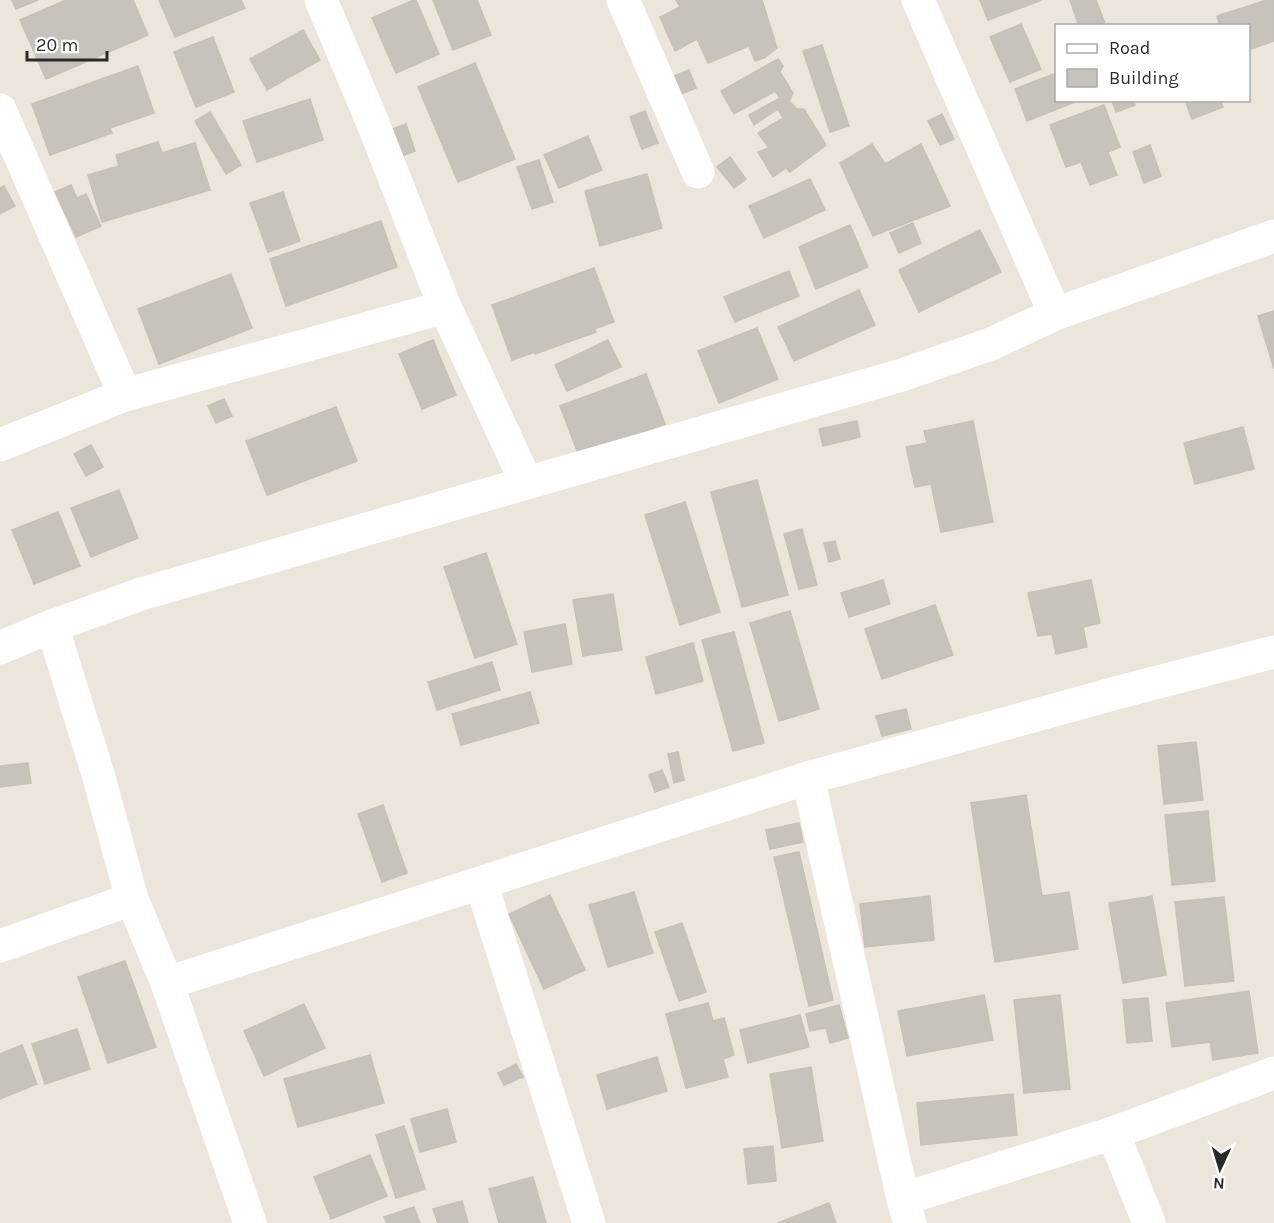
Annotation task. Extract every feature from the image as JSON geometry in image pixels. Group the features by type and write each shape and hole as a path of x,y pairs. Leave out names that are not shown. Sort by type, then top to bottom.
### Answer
{"street":[{"path":"321,0 372,121 445,307 526,483"},
{"path":"623,0 698,172"},
{"path":"918,0 1055,314"},
{"path":"0,110 125,395"},
{"path":"0,648 52,626 141,594 902,375 991,344 1055,314 1274,236"},
{"path":"0,445 125,395 445,307"},
{"path":"52,626 98,774 132,899 167,983 250,1223"},
{"path":"167,983 808,778 1274,652"},
{"path":"808,778 907,1211 1274,1073"},
{"path":"481,883 589,1223"},
{"path":"0,946 132,899"},
{"path":"1113,1133 1149,1223"}],"building":[{"path":"12,0 38,0 16,9"},
{"path":"66,0 133,0 148,35 46,79 20,20"},
{"path":"159,0 241,0 245,8 175,37"},
{"path":"416,0 439,54 396,73 372,18"},
{"path":"433,0 477,0 491,35 453,50"},
{"path":"676,0 762,0 777,48 764,58 755,61 749,46 708,63 697,39 675,51 660,17 680,7"},
{"path":"980,0 1042,0 988,20"},
{"path":"1070,0 1096,0 1105,24 1078,24"},
{"path":"1267,0 1274,0 1274,41 1250,49 1250,24 1219,24 1217,16"},
{"path":"1021,24 1041,69 1010,82 990,37"},
{"path":"303,30 320,60 267,90 250,59"},
{"path":"213,37 234,92 196,107 174,52"},
{"path":"822,45 849,126 830,132 803,51"},
{"path":"778,59 783,66 780,72 793,93 789,101 797,109 804,109 826,145 790,172 786,168 773,177 758,152 769,148 758,133 783,118 778,109 754,125 749,115 780,98 775,91 734,114 721,91"},
{"path":"475,63 515,159 458,182 418,87"},
{"path":"138,66 154,113 110,128 112,133 50,155 32,104"},
{"path":"689,70 696,88 676,96 669,78"},
{"path":"1055,73 1055,102 1075,102 1027,121 1015,89"},
{"path":"310,99 323,140 257,162 243,121"},
{"path":"1113,102 1134,102 1135,105 1116,112"},
{"path":"1186,102 1221,102 1223,107 1192,119"},
{"path":"1104,105 1120,147 1108,152 1117,175 1090,185 1081,162 1066,167 1050,125"},
{"path":"645,111 658,143 642,149 630,117"},
{"path":"210,112 241,165 226,174 195,121"},
{"path":"942,114 954,139 940,145 928,121"},
{"path":"406,124 415,151 399,157 390,130"},
{"path":"588,136 602,170 559,188 544,155"},
{"path":"158,142 162,153 195,143 210,190 102,222 88,175 119,166 116,155"},
{"path":"872,144 885,164 921,144 950,206 873,236 840,163"},
{"path":"1150,145 1161,176 1144,183 1133,152"},
{"path":"730,157 746,179 734,188 717,167"},
{"path":"539,160 553,202 532,209 517,167"},
{"path":"647,174 662,228 600,246 585,191"},
{"path":"810,179 825,210 764,238 749,206"},
{"path":"71,185 77,198 86,194 101,226 76,237 55,192"},
{"path":"4,186 15,206 0,214 0,188"},
{"path":"283,192 300,241 268,252 250,203"},
{"path":"381,221 397,267 286,306 270,259"},
{"path":"913,223 921,243 899,253 890,233"},
{"path":"850,225 868,267 816,289 799,247"},
{"path":"980,230 1001,272 919,312 899,270"},
{"path":"594,268 614,322 594,329 596,332 512,360 492,305"},
{"path":"789,271 799,296 735,322 724,297"},
{"path":"231,274 252,328 159,364 138,309"},
{"path":"859,290 875,325 794,361 778,327"},
{"path":"1274,311 1274,369 1258,316"},
{"path":"757,328 778,379 719,403 698,351"},
{"path":"433,340 456,395 422,409 399,354"},
{"path":"608,340 621,367 567,391 555,365"},
{"path":"646,374 665,424 579,456 560,406"},
{"path":"224,399 232,416 216,423 208,406"},
{"path":"336,407 357,461 267,495 246,441"},
{"path":"857,421 860,437 823,446 819,429"},
{"path":"973,421 993,522 941,532 931,484 915,487 906,447 927,443 924,431"},
{"path":"1243,427 1254,469 1195,484 1184,443"},
{"path":"91,445 103,467 86,476 74,454"},
{"path":"757,480 788,595 742,607 711,492"},
{"path":"119,490 138,538 91,557 71,508"},
{"path":"685,502 720,612 680,625 645,515"},
{"path":"58,512 80,566 34,584 12,530"},
{"path":"802,529 817,585 799,589 784,534"},
{"path":"835,541 840,559 829,562 824,543"},
{"path":"486,553 517,644 475,658 444,567"},
{"path":"883,580 890,604 849,617 841,593"},
{"path":"1091,580 1100,623 1083,627 1087,647 1056,654 1052,634 1038,636 1028,593"},
{"path":"613,594 622,650 583,656 573,600"},
{"path":"935,605 953,655 882,679 865,629"},
{"path":"790,611 819,709 779,721 750,623"},
{"path":"565,624 572,664 532,672 524,632"},
{"path":"734,632 764,743 733,751 702,640"},
{"path":"693,643 703,681 656,694 646,657"},
{"path":"492,662 500,690 437,710 428,682"},
{"path":"530,692 539,723 461,745 452,714"},
{"path":"906,709 911,729 882,736 876,716"},
{"path":"1196,742 1203,800 1164,804 1158,746"},
{"path":"678,752 684,780 674,783 668,754"},
{"path":"28,763 31,783 0,787 0,766"},
{"path":"662,770 669,787 655,792 649,775"},
{"path":"1026,795 1042,896 1069,892 1078,949 995,962 971,803"},
{"path":"383,805 407,873 382,882 358,814"},
{"path":"1208,811 1215,881 1172,885 1165,815"},
{"path":"799,823 803,842 770,849 766,830"},
{"path":"799,852 833,1000 809,1006 774,857"},
{"path":"634,892 653,953 608,967 589,905"},
{"path":"550,895 585,970 544,989 509,914"},
{"path":"930,896 934,940 865,947 860,904"},
{"path":"1152,896 1166,975 1123,983 1109,903"},
{"path":"1224,897 1234,981 1185,986 1175,902"},
{"path":"682,923 706,992 679,1001 655,932"},
{"path":"125,961 156,1047 108,1063 78,977"},
{"path":"1249,991 1258,1053 1213,1060 1210,1042 1172,1047 1166,1003"},
{"path":"984,995 993,1040 907,1056 898,1011"},
{"path":"1060,995 1070,1089 1024,1093 1014,1000"},
{"path":"1148,998 1152,1041 1127,1043 1123,1000"},
{"path":"708,1003 713,1021 724,1018 734,1055 723,1059 728,1077 686,1088 666,1014"},
{"path":"304,1004 325,1048 264,1076 244,1031"},
{"path":"839,1005 848,1038 830,1043 826,1028 810,1031 806,1014"},
{"path":"800,1015 809,1047 748,1063 740,1030"},
{"path":"77,1029 90,1069 45,1084 32,1044"},
{"path":"22,1045 37,1084 0,1099 0,1054"},
{"path":"370,1055 384,1103 298,1127 284,1079"},
{"path":"657,1057 667,1091 607,1109 597,1075"},
{"path":"516,1064 523,1077 504,1085 498,1073"},
{"path":"811,1067 823,1141 782,1148 770,1074"},
{"path":"1013,1094 1017,1135 921,1145 917,1103"},
{"path":"447,1109 456,1142 420,1152 411,1119"},
{"path":"404,1126 425,1189 396,1198 376,1135"},
{"path":"773,1146 776,1181 748,1184 744,1149"},
{"path":"370,1155 387,1196 331,1219 314,1177"},
{"path":"533,1177 546,1223 499,1223 489,1189"},
{"path":"462,1201 468,1223 438,1223 433,1209"},
{"path":"829,1203 836,1223 778,1223"},
{"path":"414,1207 420,1223 387,1223 384,1217"}]}
